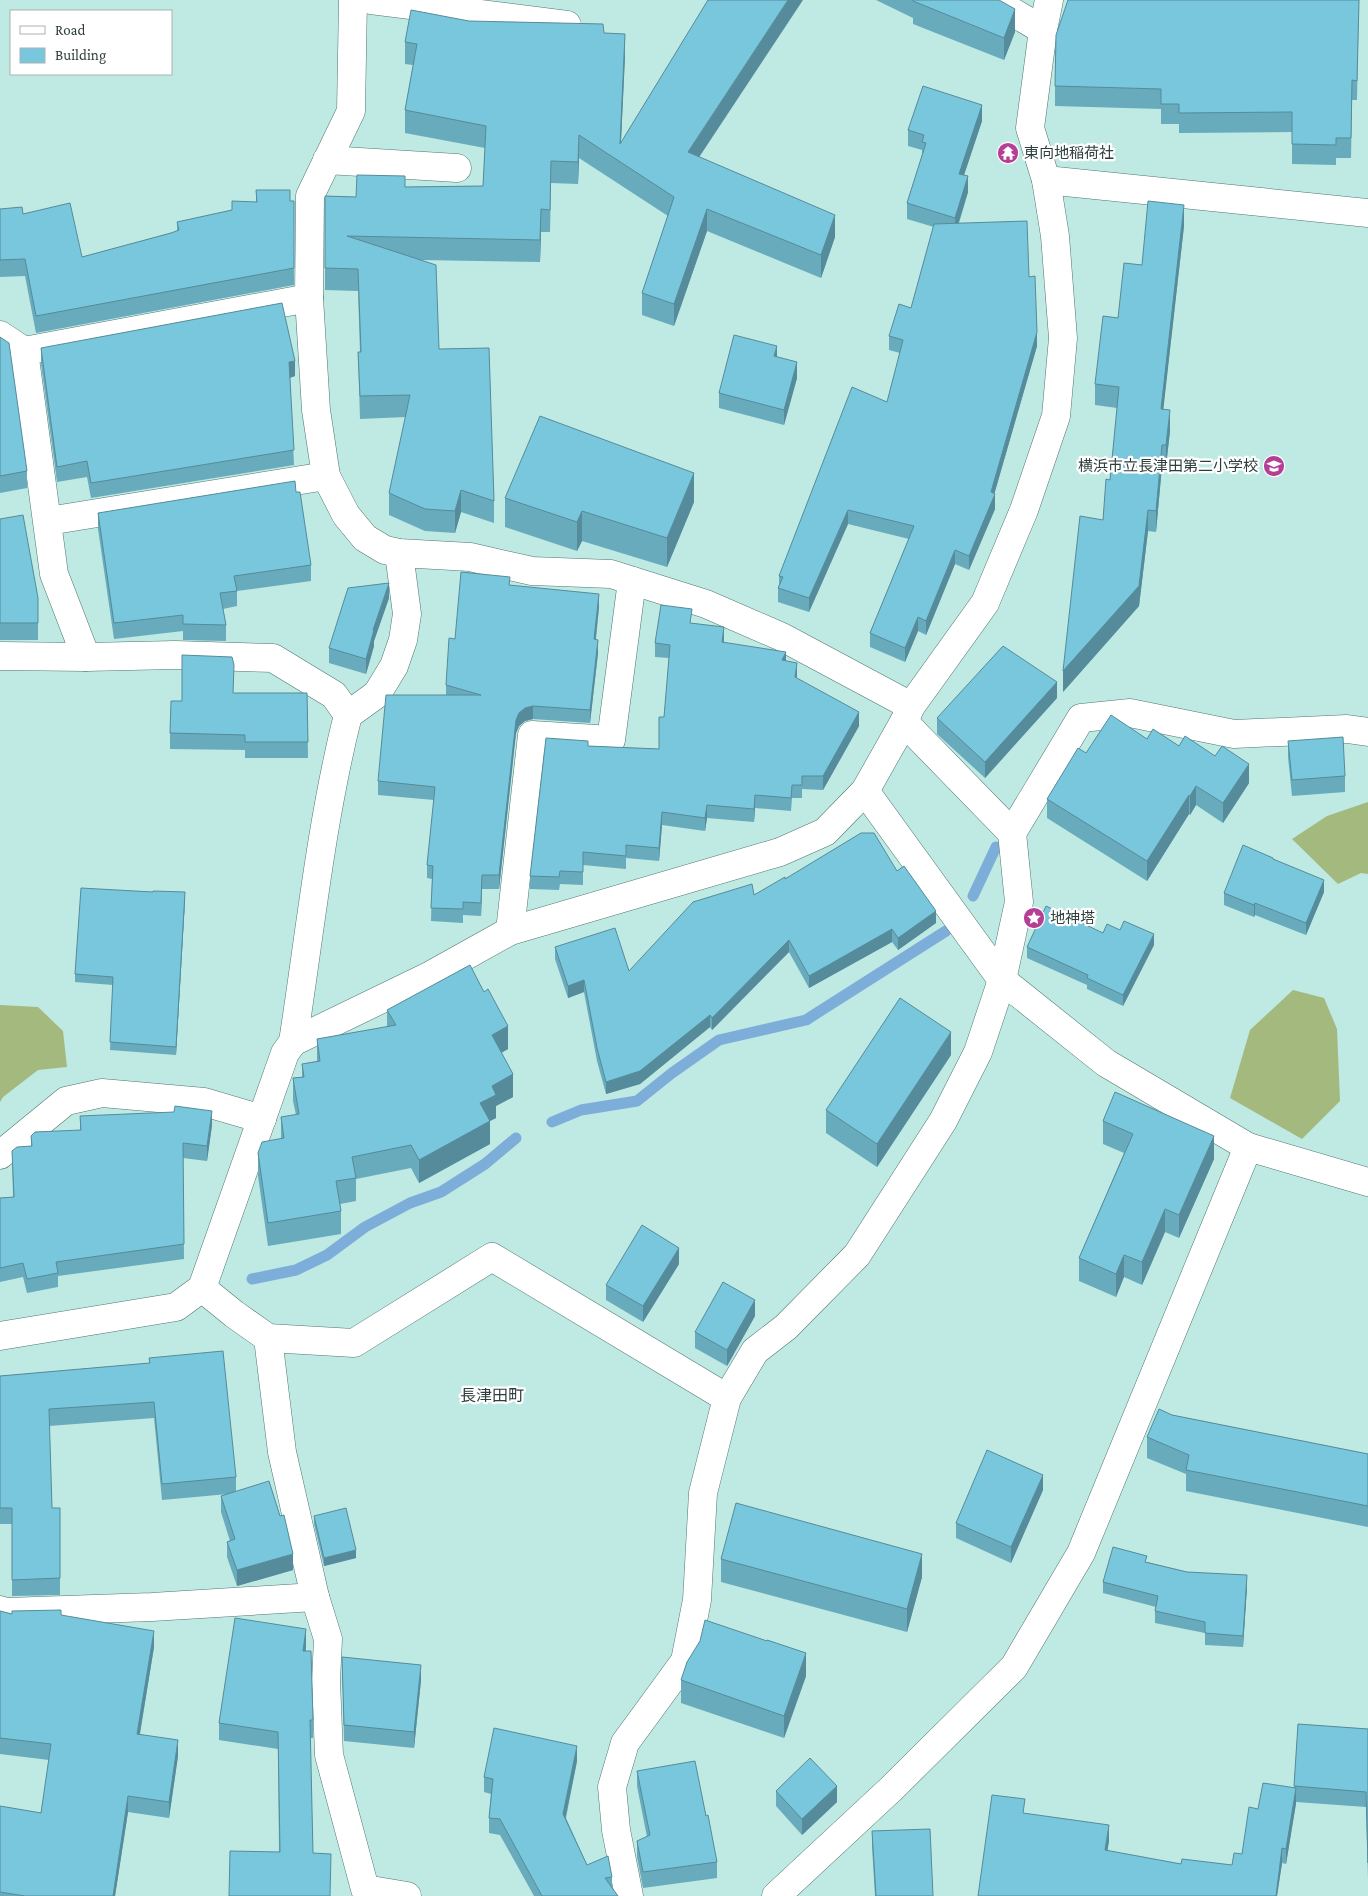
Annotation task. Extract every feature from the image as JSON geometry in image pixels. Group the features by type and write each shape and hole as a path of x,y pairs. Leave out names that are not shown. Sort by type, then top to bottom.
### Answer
{"street":[{"path":"353,0 350,111 310,196 308,298 316,410 326,476 346,515 365,538 385,550 399,554 470,557 532,571 611,574 706,604 782,637 908,714 1012,833 1019,902 1002,980 978,1052 943,1121 857,1255 786,1327 755,1351 727,1398 703,1493 697,1600 685,1661 625,1744 612,1787 616,1830 629,1896"},
{"path":"371,0 567,25"},
{"path":"992,0 1043,30"},
{"path":"292,1042 431,975 510,931 780,852 825,832 865,791 908,714 985,603 1024,510 1056,416 1063,338 1055,236 1046,180 1030,128 1043,30 1049,0"},
{"path":"327,160 457,168"},
{"path":"1046,180 1368,213"},
{"path":"0,335 24,351 308,298"},
{"path":"24,351 54,574 86,657"},
{"path":"48,521 326,476"},
{"path":"0,1336 176,1307 202,1288 285,1053 292,1042 308,945 319,856 339,751 348,715 378,694 394,666 403,640 407,614 399,554"},
{"path":"510,931 532,735 610,740 632,581"},
{"path":"0,656 175,655 273,658 334,695 348,715"},
{"path":"1012,833 1080,718 1130,713 1234,734 1347,729 1368,732"},
{"path":"865,791 1002,980 1106,1063 1248,1147 1368,1182"},
{"path":"0,1155 66,1101 102,1093 204,1102 262,1119"},
{"path":"776,1896 891,1789 1014,1667 1081,1553 1248,1147"},
{"path":"202,1288 268,1338 354,1344 492,1257 727,1398"},
{"path":"268,1338 282,1452 315,1597 328,1639 326,1681 329,1755 366,1893 407,1896"},
{"path":"0,1610 6,1612 152,1607 315,1597"}],"green space":[{"path":"1368,802 1368,874 1361,873 1338,884 1292,839 1327,816"},
{"path":"1293,990 1324,998 1337,1029 1340,1101 1302,1139 1230,1098 1250,1030"},
{"path":"0,1005 38,1007 63,1031 67,1067 38,1070 3,1097 0,1102"}],"building":[{"path":"708,0 788,0 688,152 835,215 821,255 707,209 674,304 642,293 674,197 579,135 578,162 551,161 550,210 541,209 540,240 347,236 436,265 439,349 489,348 494,501 461,490 455,511 425,509 389,493 410,395 360,396 358,352 361,352 358,269 325,268 325,196 356,197 357,175 405,176 405,187 483,186 486,126 405,110 417,44 405,42 411,10 469,21 603,24 604,33 625,34 620,144"},
{"path":"913,0 999,0 1015,9 1004,38"},
{"path":"1068,0 1359,0 1357,81 1352,80 1351,138 1336,138 1336,145 1292,144 1292,112 1179,113 1179,104 1161,104 1161,89 1055,86 1056,35"},
{"path":"923,86 982,105 959,174 968,176 955,218 907,203 926,143 922,142 924,135 908,130"},
{"path":"256,190 290,190 290,201 294,201 294,268 36,316 25,259 0,260 0,209 22,207 23,214 70,203 82,257 171,233 179,230 177,222 232,210 232,201 257,202"},
{"path":"1148,201 1184,205 1161,409 1170,410 1166,445 1162,445 1156,511 1148,510 1139,586 1063,671 1080,516 1103,520 1106,479 1110,480 1119,387 1095,384 1103,316 1118,318 1124,263 1142,265"},
{"path":"1027,221 1029,277 1035,276 1037,332 991,492 995,494 969,556 955,550 926,621 918,617 905,648 870,633 914,526 848,510 809,598 778,588 783,577 779,576 852,387 887,402 903,340 889,336 899,304 911,308 934,224"},
{"path":"282,303 295,361 289,362 294,450 91,483 87,461 57,467 41,348"},
{"path":"734,335 777,346 774,356 797,362 784,410 719,393"},
{"path":"0,337 9,343 27,471 0,476"},
{"path":"540,416 694,473 667,538 582,511 577,522 505,498"},
{"path":"295,481 296,492 300,492 311,565 234,576 237,591 220,593 226,625 183,624 183,615 114,623 98,513"},
{"path":"23,515 38,598 38,623 0,623 0,519"},
{"path":"461,572 510,577 509,585 599,594 594,639 598,640 590,710 533,706 525,708 519,713 516,720 499,875 482,875 481,903 463,902 463,909 431,908 433,866 427,865 435,787 378,781 386,695 481,695 446,685 449,638 455,639"},
{"path":"389,583 373,630 366,659 329,648 348,588"},
{"path":"661,605 692,609 690,623 724,627 722,642 786,652 782,660 797,663 795,677 859,712 823,776 802,776 802,785 792,785 791,798 755,795 754,809 707,805 705,818 662,812 659,848 626,845 626,856 583,852 583,872 560,871 559,877 530,876 546,738 588,741 588,746 659,749 659,717 664,717 670,645 655,643"},
{"path":"1003,646 1057,682 985,762 937,718"},
{"path":"182,655 232,657 234,665 233,693 307,693 308,742 245,742 245,735 170,733 171,701 182,701"},
{"path":"1111,715 1147,739 1153,729 1179,746 1185,736 1215,756 1222,746 1249,764 1223,803 1196,786 1147,861 1047,799 1078,748 1086,753"},
{"path":"1343,737 1345,776 1292,780 1288,741"},
{"path":"861,833 874,833 897,871 904,866 936,911 898,938 892,929 809,976 789,940 712,1018 710,1015 640,1071 606,1082 597,1048 584,980 568,986 555,947 615,928 629,971 693,902 752,884 754,895 785,877 785,879"},
{"path":"1243,845 1324,880 1306,923 1224,893"},
{"path":"81,888 185,892 176,1047 110,1042 113,977 75,974"},
{"path":"1046,906 1103,933 1107,924 1120,930 1124,921 1154,934 1123,995 1087,978 1088,975 1027,947"},
{"path":"470,965 484,992 488,989 508,1026 492,1035 513,1074 492,1086 496,1095 480,1103 490,1121 419,1160 411,1145 352,1157 356,1178 336,1181 341,1211 268,1223 258,1153 262,1142 284,1138 281,1117 299,1114 293,1078 304,1077 302,1064 320,1061 317,1039 396,1025 387,1010"},
{"path":"900,998 951,1032 877,1144 826,1110"},
{"path":"1115,1092 1214,1136 1179,1215 1165,1209 1142,1262 1124,1255 1116,1274 1079,1258 1133,1134 1103,1121"},
{"path":"175,1106 212,1111 207,1146 183,1143 184,1244 56,1262 58,1273 27,1279 23,1263 0,1268 0,1198 14,1197 12,1151 17,1147 32,1146 31,1136 35,1132 81,1130 80,1116 174,1112"},
{"path":"642,1225 679,1248 643,1306 606,1285"},
{"path":"723,1282 755,1300 727,1350 695,1332"},
{"path":"223,1351 236,1477 162,1484 154,1402 49,1409 52,1508 60,1508 60,1578 12,1580 12,1508 0,1508 0,1376 150,1363 149,1358"},
{"path":"1159,1409 1172,1415 1368,1454 1368,1506 1186,1470 1189,1455 1147,1437"},
{"path":"987,1450 1043,1475 1011,1547 956,1523"},
{"path":"269,1481 280,1516 284,1515 293,1554 237,1570 227,1542 235,1539 221,1496"},
{"path":"736,1503 922,1554 907,1609 721,1559"},
{"path":"346,1508 356,1550 324,1558 314,1516"},
{"path":"1113,1547 1147,1556 1145,1562 1187,1572 1247,1575 1243,1636 1205,1633 1205,1622 1155,1611 1158,1596 1103,1582"},
{"path":"61,1610 61,1615 154,1631 137,1734 178,1740 169,1802 128,1796 113,1896 25,1896 0,1892 0,1806 41,1813 51,1744 0,1738 0,1611 12,1614 12,1611"},
{"path":"235,1618 306,1629 303,1651 311,1651 313,1720 310,1720 313,1853 331,1854 330,1896 229,1896 230,1851 280,1852 278,1732 219,1723"},
{"path":"705,1620 806,1653 784,1716 681,1680 687,1662 700,1641"},
{"path":"342,1657 421,1665 414,1732 344,1725"},
{"path":"1298,1724 1368,1729 1368,1863 1366,1792 1294,1786"},
{"path":"494,1728 577,1746 563,1814 587,1865 608,1856 612,1877 605,1878 618,1896 542,1896 500,1819 489,1818 493,1779 484,1777"},
{"path":"810,1758 837,1786 802,1819 776,1791"},
{"path":"695,1761 717,1862 643,1872 637,1841 650,1835 637,1771"},
{"path":"1263,1783 1296,1788 1286,1849 1282,1848 1276,1896 978,1896 992,1795 1025,1799 1023,1813 1109,1825 1105,1850 1181,1864 1182,1859 1232,1865 1234,1853 1242,1854 1249,1807 1258,1809"},
{"path":"930,1829 933,1896 876,1896 872,1831"}],"waterway":[{"path":"973,896 996,847"},
{"path":"552,1122 581,1110 637,1101 672,1073 719,1040 806,1020 946,931"},
{"path":"252,1279 296,1270 327,1255 365,1227 410,1203 441,1192 485,1164 516,1138"}],"place":[{"name":"東向地稲荷社","path":"1008,153"},
{"name":"横浜市立長津田第二小学校","path":"1274,466"},
{"name":"地神塔","path":"1034,918"}],"district":[{"name":"長津田町","path":"492,1395"}]}
